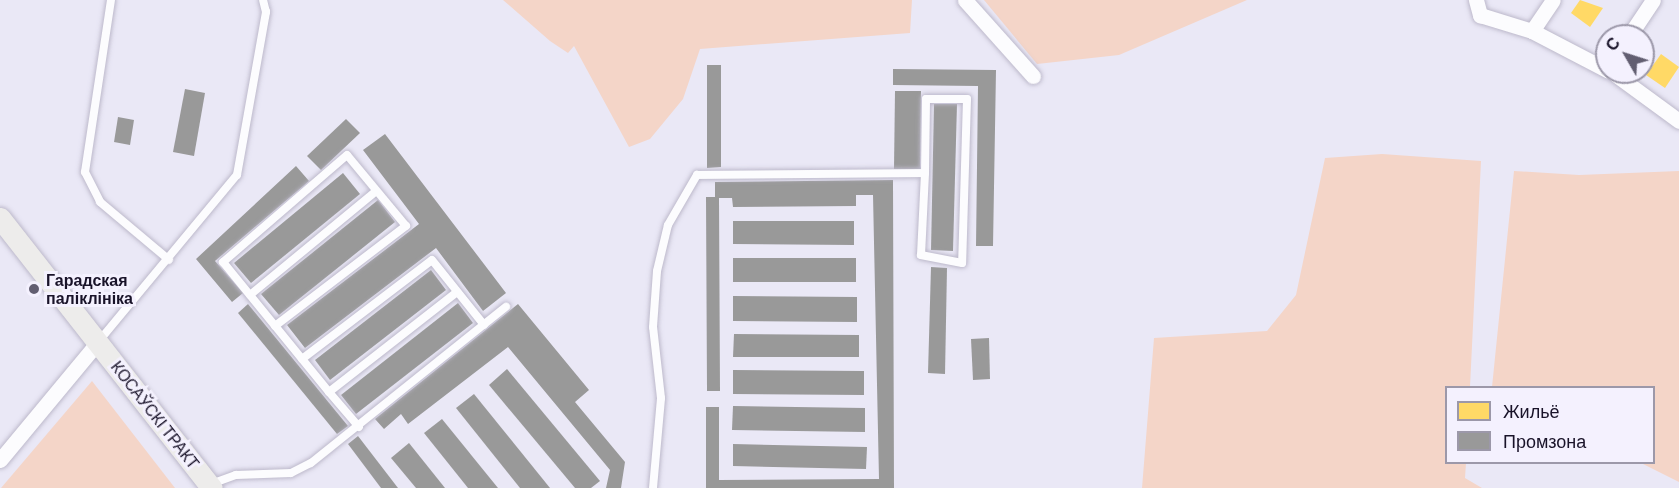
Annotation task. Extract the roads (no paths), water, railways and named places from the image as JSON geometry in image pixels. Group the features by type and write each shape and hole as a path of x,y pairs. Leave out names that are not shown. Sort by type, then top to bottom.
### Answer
{"main road":[{"name":"КОСАЎСКІ ТРАКТ","path":"0,218 211,486"}],"street":[{"path":"965,0 1033,76"},
{"path":"1476,0 1480,15 1532,31 1595,63"},
{"path":"1532,31 1553,0"},
{"path":"1637,24 1653,0"},
{"path":"1627,84 1679,121"},
{"path":"0,460 98,342"}],"lane":[{"path":"111,0 85,172 100,202 169,260"},
{"path":"98,342 169,260 237,175 266,12 263,0"},
{"path":"926,99 967,99 962,263 921,255 925,173 926,99"},
{"path":"275,326 406,226 346,155 223,262 275,326 329,392 359,427"},
{"path":"653,488 661,398 653,327 657,271 668,225 698,175 925,173"},
{"path":"250,295 376,191"},
{"path":"302,359 432,260 484,325"},
{"path":"329,392 457,292"},
{"path":"211,486 236,475 291,473 359,427 506,307"}],"place":[{"name":"Гарадская паліклініка","path":"34,289"}]}
